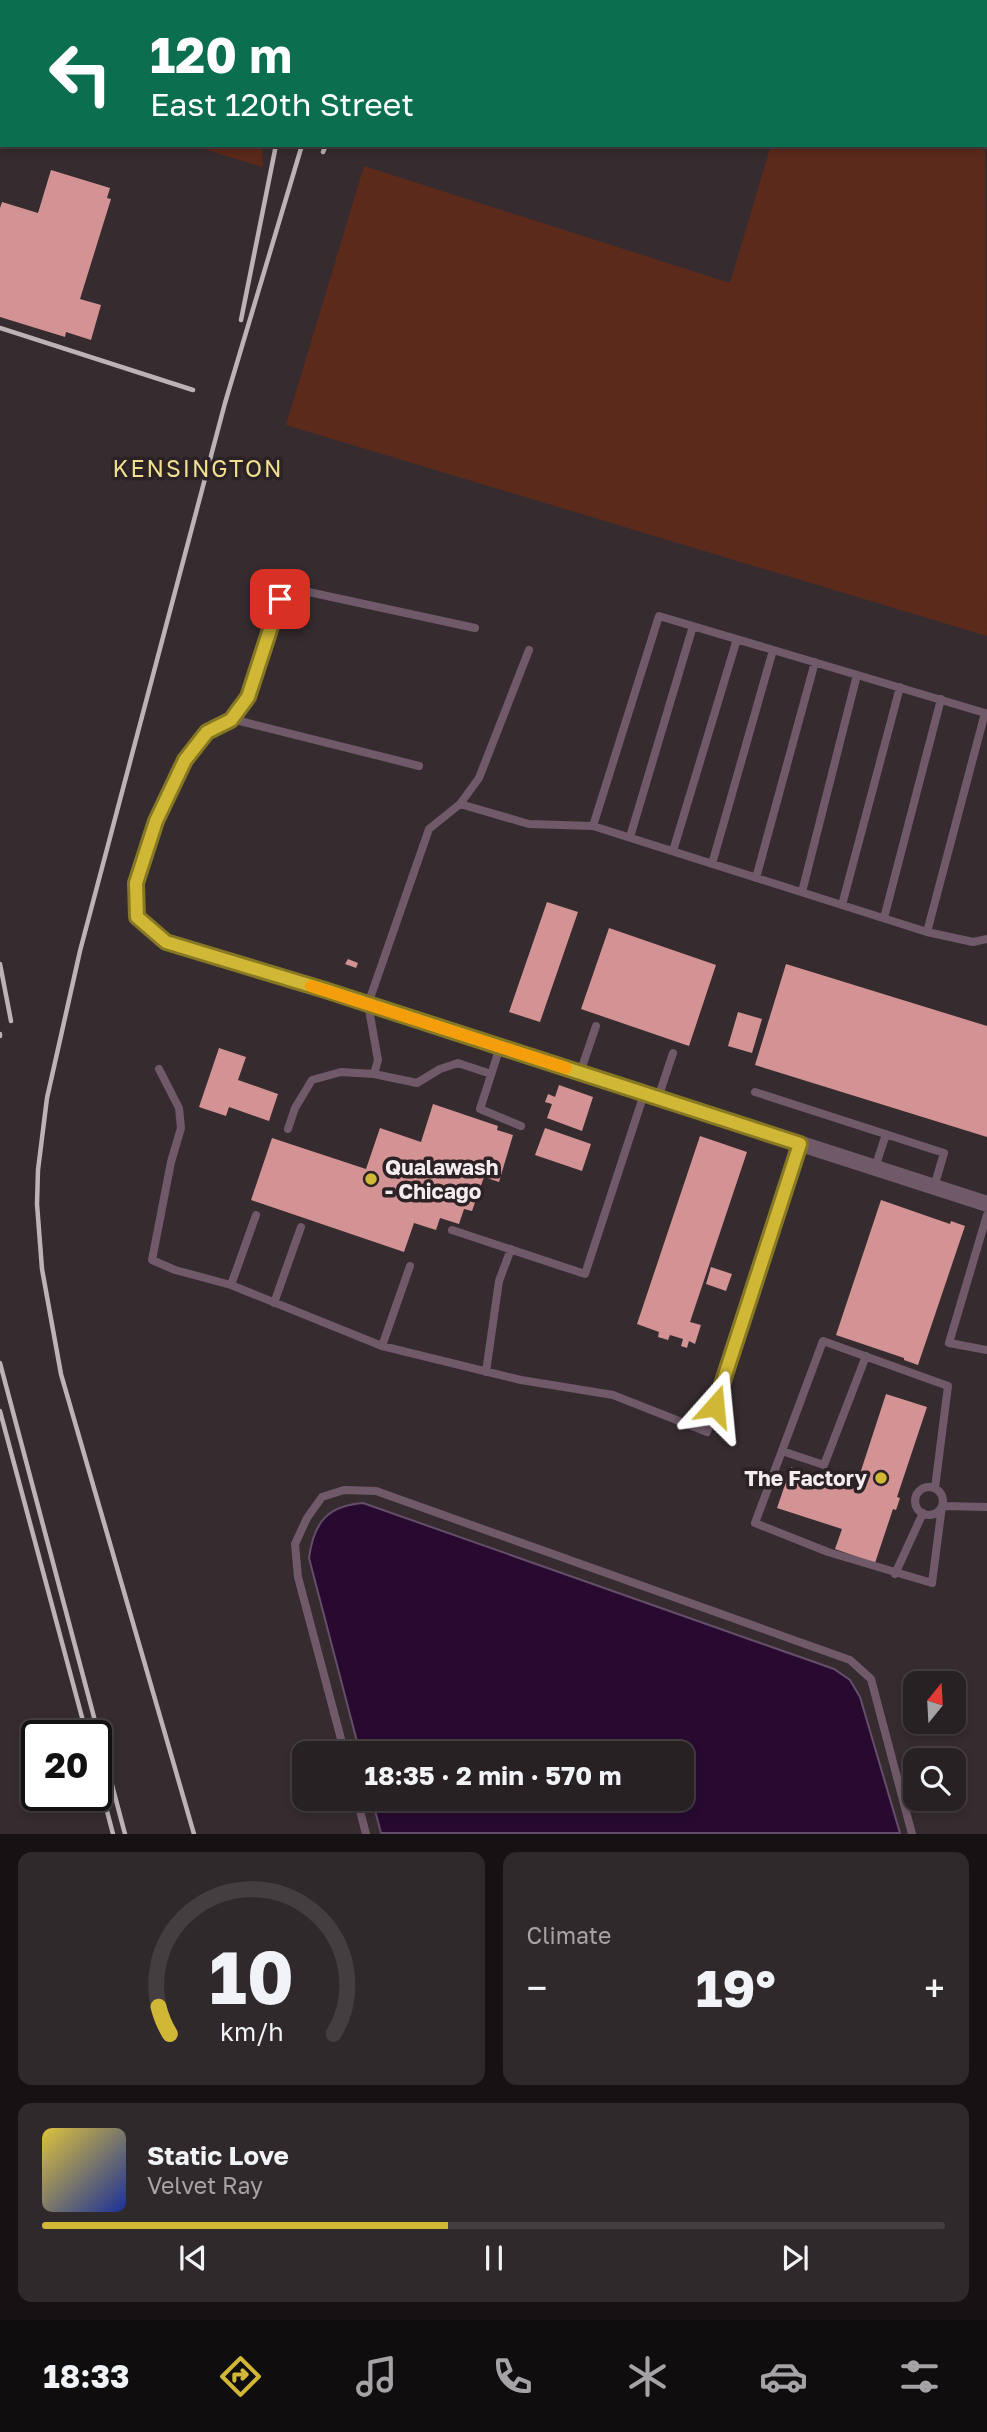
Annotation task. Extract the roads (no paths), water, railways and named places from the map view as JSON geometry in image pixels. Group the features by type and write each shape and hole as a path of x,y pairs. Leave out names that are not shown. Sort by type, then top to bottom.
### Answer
{"street":[{"path":"390,1011 987,1204"}],"lane":[{"path":"390,1011 166,942 137,917 136,883 156,821 185,760 207,732 232,719 248,697 280,599 304,591 475,628"},
{"path":"593,826 659,615 941,699 985,713 927,932"},
{"path":"630,837 693,626"},
{"path":"673,851 737,639"},
{"path":"374,1074 378,1060 368,1004 429,829 460,804 479,778 530,650"},
{"path":"712,864 774,650"},
{"path":"756,877 815,662"},
{"path":"802,892 857,675"},
{"path":"842,905 900,687"},
{"path":"884,918 941,699"},
{"path":"232,719 419,766"},
{"path":"460,804 529,824 593,826 927,932 973,942 987,939"},
{"path":"580,1073 596,1026"},
{"path":"500,1047 481,1108 521,1126"},
{"path":"452,1230 585,1274 651,1096 673,1053"},
{"path":"288,1129 295,1108 312,1080 341,1072 374,1074 417,1083 440,1069 458,1063 491,1074"},
{"path":"159,1069 179,1108 181,1128 171,1161 152,1260 175,1270 231,1284 382,1346 486,1372 613,1395 707,1432 800,1144"},
{"path":"755,1092 944,1153 934,1187"},
{"path":"875,1168 886,1134"},
{"path":"231,1284 256,1215"},
{"path":"987,1215 949,1343 987,1350"},
{"path":"274,1303 301,1227"},
{"path":"486,1372 499,1281 511,1250"},
{"path":"382,1346 410,1266"},
{"path":"935,1488 948,1386 823,1341 755,1522 828,1552 932,1583 942,1506 943,1498 935,1488 926,1487 916,1495 917,1508 923,1513 932,1514 942,1506 987,1507"},
{"path":"782,1451 824,1465 866,1356"},
{"path":"342,1741 298,1577 295,1544 307,1518 322,1497 344,1490 376,1491 850,1660 871,1679 912,1833"},
{"path":"895,1574 923,1513"},
{"path":"360,1811 366,1833"}],"railway":[{"path":"241,320 276,147"},
{"path":"194,1834 61,1374 42,1269 37,1204 38,1170 47,1098 80,951 225,403 301,147"},
{"path":"323,152 325,147"},
{"path":"0,328 193,390"},
{"path":"0,964 11,1021"},
{"path":"0,1363 125,1834"},
{"path":"0,1411 83,1720"},
{"path":"107,1811 113,1834"}],"place":[{"name":"Qualawash - Chicago","path":"371,1179"},
{"name":"The Factory","path":"881,1478"}],"district":[{"name":"KENSINGTON","path":"198,468"}]}
